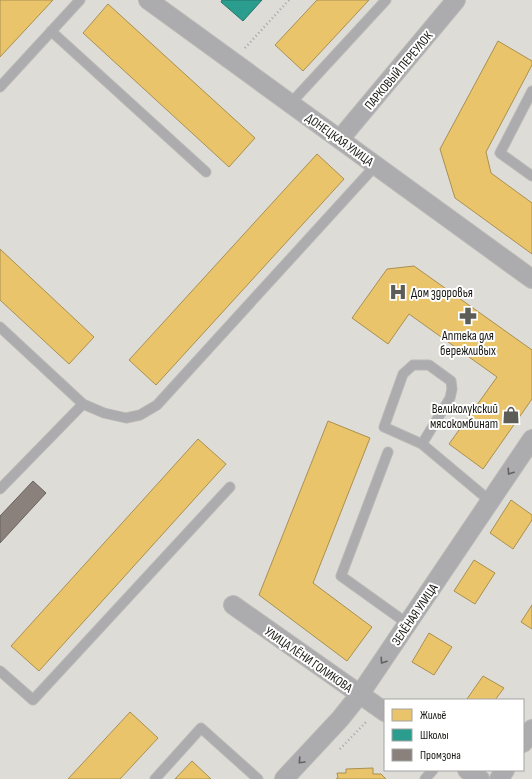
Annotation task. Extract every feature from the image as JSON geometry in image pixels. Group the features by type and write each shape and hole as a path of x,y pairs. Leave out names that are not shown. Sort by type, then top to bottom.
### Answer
{"street":[{"name":"ДОНЕЦКАЯ УЛИЦА","path":"148,0 532,279"},
{"name":"ПАРКОВЫЙ ПЕРЕУЛОК","path":"340,139 456,0"},
{"name":"ЗЕЛЁНАЯ УЛИЦА","path":"284,779 340,720 360,694 532,439"},
{"name":"УЛИЦА ЛЁНИ ГОЛИКОВА","path":"233,606 382,710"},
{"path":"524,741 532,729"},
{"path":"469,771 480,779"}],"lane":[{"path":"0,87 80,0"},
{"path":"291,103 386,0"},
{"path":"51,31 206,172"},
{"path":"532,91 500,153 532,176"},
{"path":"0,327 83,404 104,413 126,418 140,415 157,405 376,165"},
{"path":"422,444 450,398 452,389 451,381 429,365 421,364 413,365 403,374 384,427 422,444 490,501"},
{"path":"0,489 83,404"},
{"path":"388,452 341,576 408,624"},
{"path":"0,671 33,700 230,487"},
{"path":"155,779 201,728 258,779"},
{"path":"425,779 432,771"}],"path":[{"path":"233,61 289,0"},
{"path":"338,752 382,710"}],"building: Жильё":[{"path":"0,0 53,0 0,57"},
{"path":"317,0 369,0 303,71 275,45"},
{"path":"108,4 255,138 229,167 83,33"},
{"path":"498,41 532,61 532,65 486,152 491,173 532,203 532,254 455,198 440,149"},
{"path":"317,154 344,179 156,385 129,360"},
{"path":"0,249 94,337 69,364 0,300"},
{"path":"414,266 532,350 532,399 483,469 449,444 497,377 409,314 388,344 352,318 387,269"},
{"path":"328,421 370,438 313,583 372,627 347,661 259,595"},
{"path":"198,439 226,464 39,671 11,646"},
{"path":"511,500 532,515 532,520 513,549 490,533"},
{"path":"474,560 495,573 475,604 454,591"},
{"path":"532,605 532,629 521,622"},
{"path":"429,633 452,647 434,675 412,662"},
{"path":"483,676 504,688 496,699 467,699"},
{"path":"130,712 158,738 120,779 68,779"},
{"path":"192,761 211,779 175,779"},
{"path":"373,768 373,774 381,774 386,779 336,779 338,778 337,773 346,773 346,769"}],"building: Школы":[{"path":"222,0 262,0 243,21 221,2"}],"building: Промзона":[{"path":"33,481 46,493 0,543 0,516"}],"place":[{"name":"Дом здоровья","path":"398,292"},
{"name":"Аптека для бережливых","path":"468,316"},
{"name":"Великолукский мясокомбинат","path":"511,415"}]}
